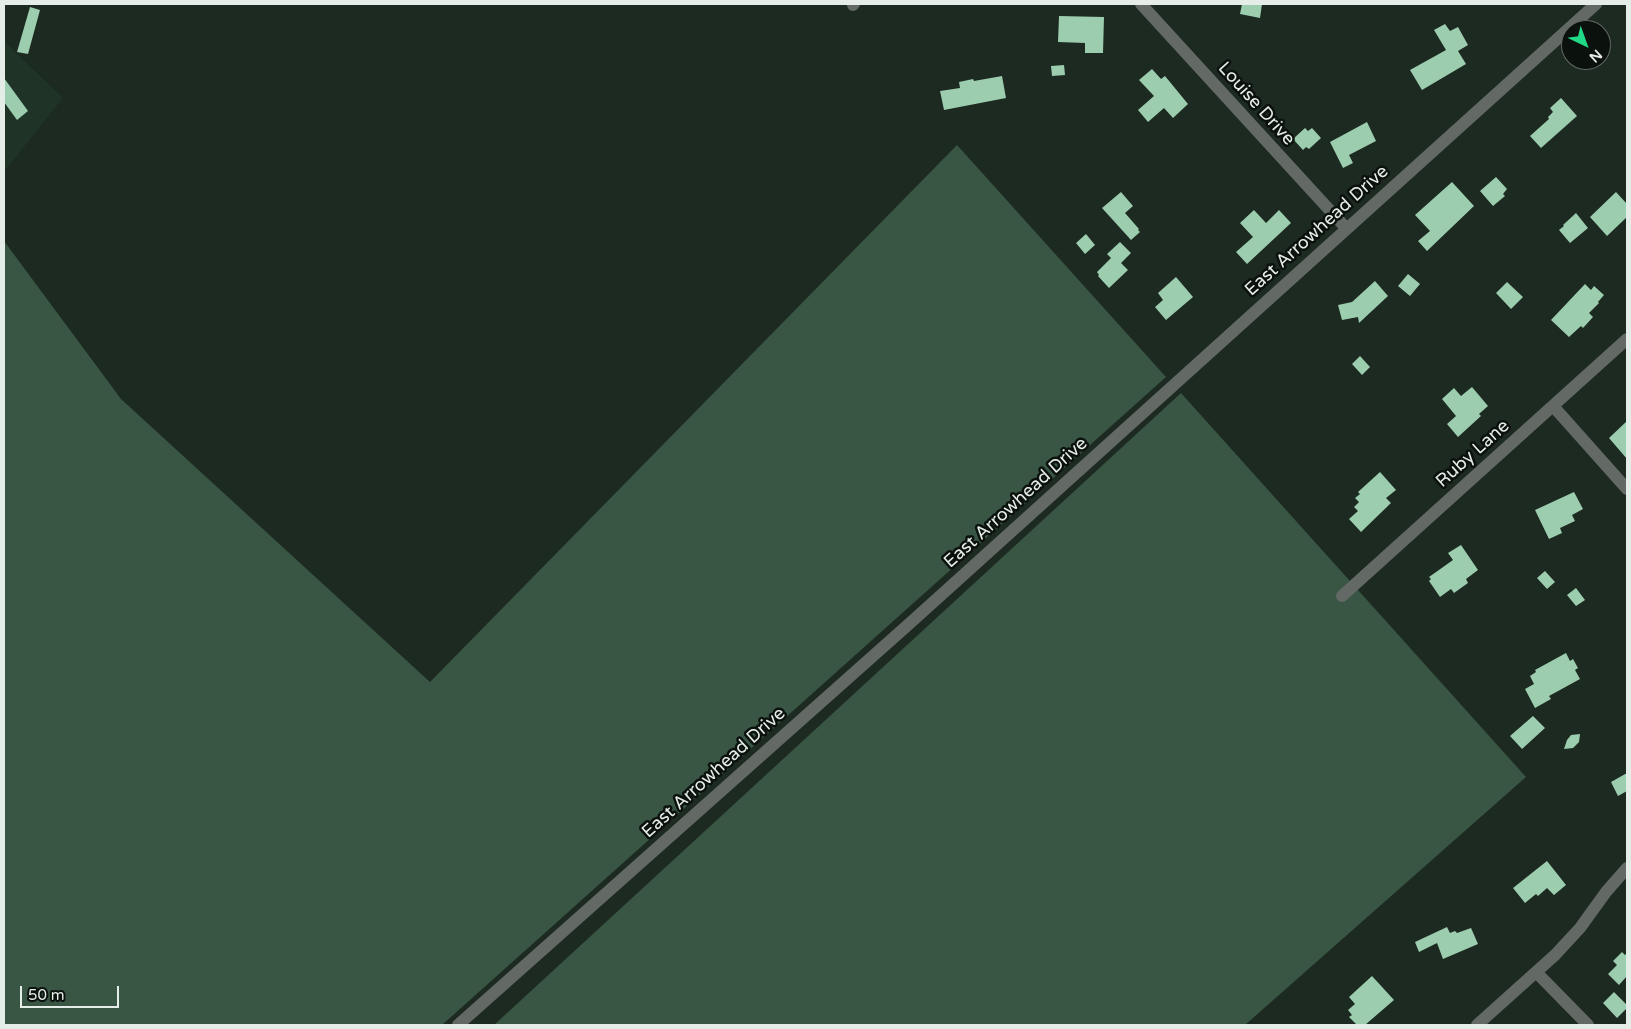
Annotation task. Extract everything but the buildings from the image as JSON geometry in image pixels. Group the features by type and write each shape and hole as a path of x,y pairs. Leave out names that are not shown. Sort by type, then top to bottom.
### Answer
{"street":[{"name":"Louise Drive","path":"1141,4 1346,228"},
{"name":"East Arrowhead Drive","path":"458,1025 909,624 1596,4"},
{"name":"Ruby Lane","path":"1342,596 1627,339"},
{"path":"1553,406 1627,489"},
{"path":"1477,1025 1555,955 1580,928 1606,892 1627,868"},
{"path":"1536,972 1588,1025"}],"shaded area":[{"path":"4,41 63,98 4,172"},
{"path":"957,145 1166,377 442,1025 4,1025 4,241 121,399 430,682"},
{"path":"1181,393 1526,777 1245,1025 494,1025"}]}
